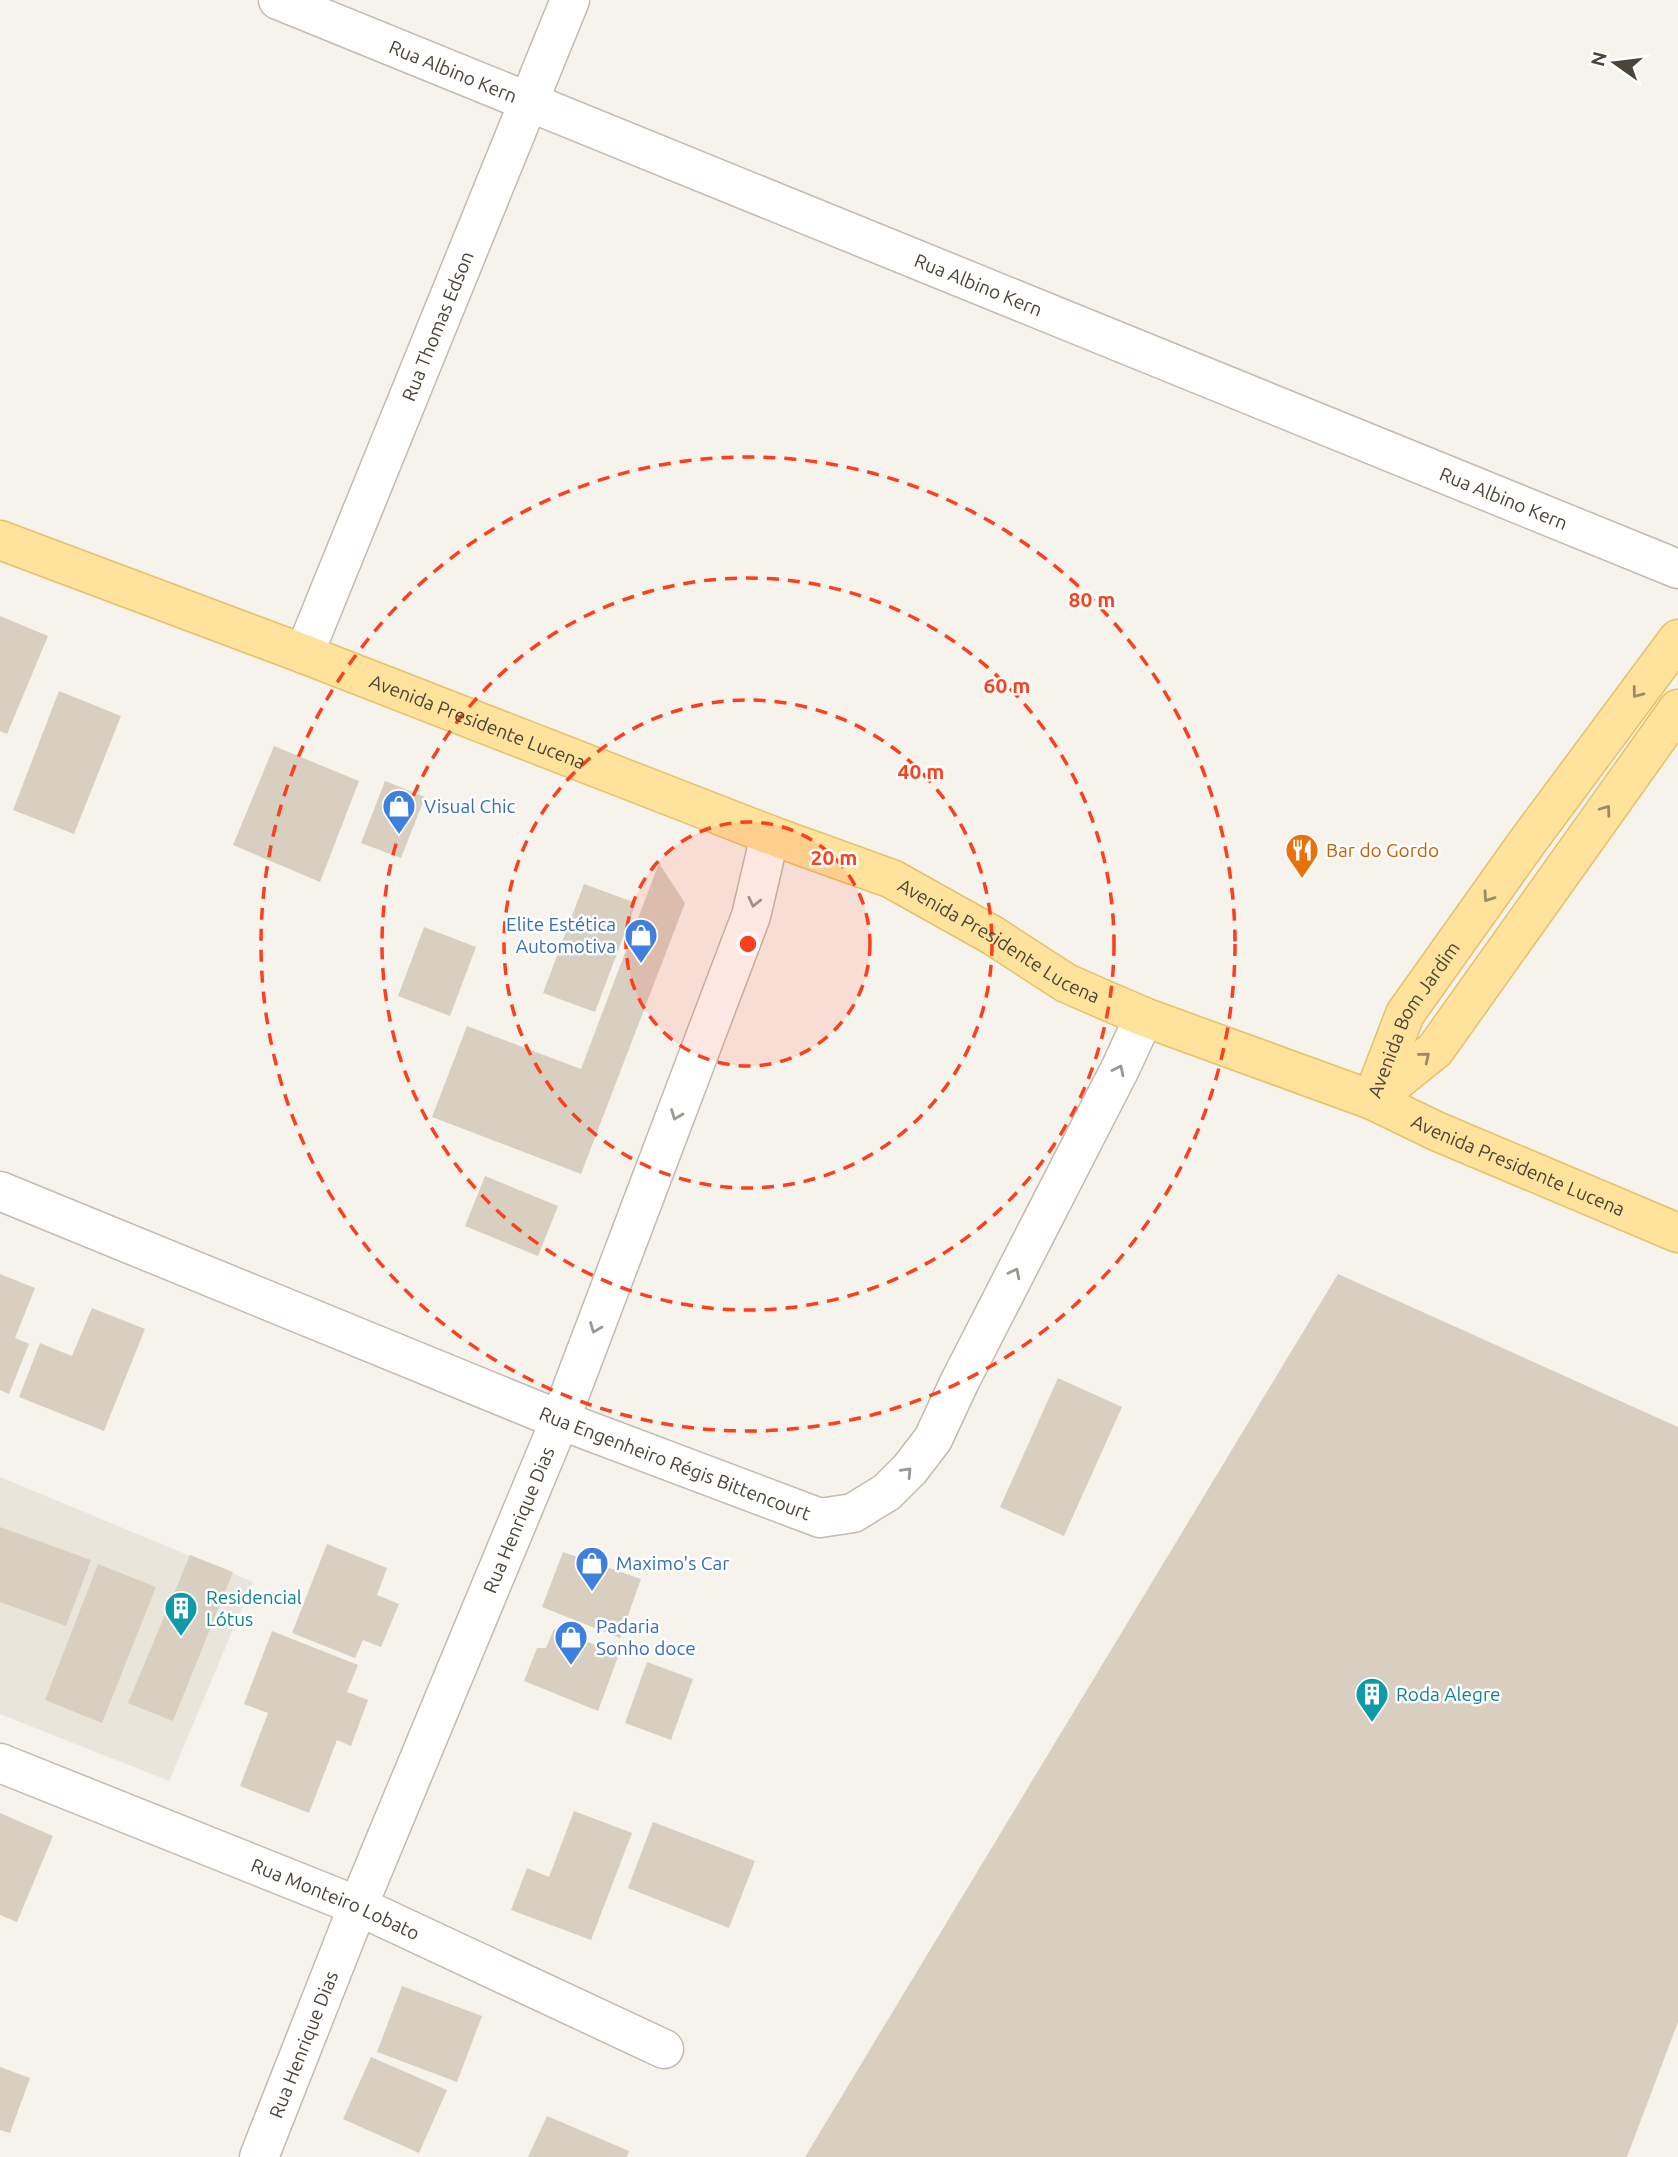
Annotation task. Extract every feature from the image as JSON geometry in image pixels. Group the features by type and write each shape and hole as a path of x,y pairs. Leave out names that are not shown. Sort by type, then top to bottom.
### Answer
{"main road":[{"name":"Avenida Presidente Lucena","path":"0,540 304,654 770,835 892,879 992,935 1066,983 1144,1017 1372,1100 1678,1233"},
{"name":"Avenida Bom Jardim","path":"1372,1100 1405,1014 1528,841 1678,639"},
{"name":"Avenida Bom Jardim","path":"1372,1100 1435,1049 1678,709"},
{"path":"1528,841 1566,865"}],"street":[{"name":"Rua Albino Kern","path":"278,0 1678,569"},
{"name":"Rua Thomas Edson","path":"304,654 570,0"},
{"name":"Rua Henrique Dias","path":"258,2157 358,1906 560,1420 751,916 770,835"},
{"name":"Rua Engenheiro Régis Bittencourt","path":"0,1191 560,1420 820,1518 853,1513 887,1492 911,1469 933,1439 1144,1017"},
{"name":"Rua Monteiro Lobato","path":"0,1763 358,1906 664,2049"}],"shaded area":[{"path":"0,1477 253,1582 169,1781 0,1714"}],"building":[{"path":"0,616 48,636 7,734 0,731"},
{"path":"59,691 121,716 74,834 13,810"},
{"path":"274,746 359,781 320,882 233,845"},
{"path":"385,781 425,797 401,858 361,843"},
{"name":"Elite Estética Automotiva","path":"659,863 685,903 581,1174 432,1117 467,1026 581,1069"},
{"path":"584,884 636,903 595,1012 543,993"},
{"path":"424,927 476,947 450,1016 398,996"},
{"path":"485,1176 558,1206 538,1256 465,1226"},
{"path":"0,1274 35,1288 15,1338 29,1344 9,1394 0,1390"},
{"name":"Roda Alegre","path":"1338,1274 1678,1427 1678,2022 1627,2157 805,2157"},
{"path":"92,1308 145,1329 104,1431 19,1397 40,1343 72,1356"},
{"path":"1058,1378 1122,1407 1064,1536 1000,1507"},
{"path":"0,1527 91,1560 66,1626 0,1602"},
{"path":"327,1544 387,1568 377,1595 399,1604 381,1647 363,1640 355,1658 292,1633"},
{"name":"Maximo's Car","path":"563,1552 641,1579 620,1638 542,1607"},
{"name":"Residencial Lótus","path":"190,1555 233,1572 173,1721 128,1703"},
{"path":"98,1564 156,1587 102,1723 45,1700"},
{"name":"Padaria Sonho doce","path":"554,1629 619,1654 598,1711 524,1681 537,1648 546,1648"},
{"path":"272,1631 358,1665 347,1692 368,1700 351,1746 337,1740 309,1813 240,1786 268,1713 244,1704"},
{"path":"647,1662 693,1679 671,1740 625,1723"},
{"path":"574,1811 632,1833 591,1940 511,1910 527,1868 549,1877"},
{"path":"0,1813 53,1836 17,1922 0,1915"},
{"path":"653,1822 755,1861 729,1928 628,1888"},
{"path":"402,1986 482,2016 457,2082 377,2052"},
{"path":"371,2057 447,2090 419,2153 343,2119"},
{"path":"0,2067 30,2078 10,2133 0,2130"},
{"path":"547,2116 629,2151 627,2157 528,2157"}],"place":[{"name":"Visual Chic","path":"399,836"},
{"name":"Bar do Gordo","path":"1302,880"},
{"name":"Elite Estética Automotiva","path":"641,965"},
{"name":"Maximo's Car","path":"592,1593"},
{"name":"Residencial Lótus","path":"181,1638"},
{"name":"Padaria Sonho doce","path":"571,1667"},
{"name":"Roda Alegre","path":"1372,1724"}]}
